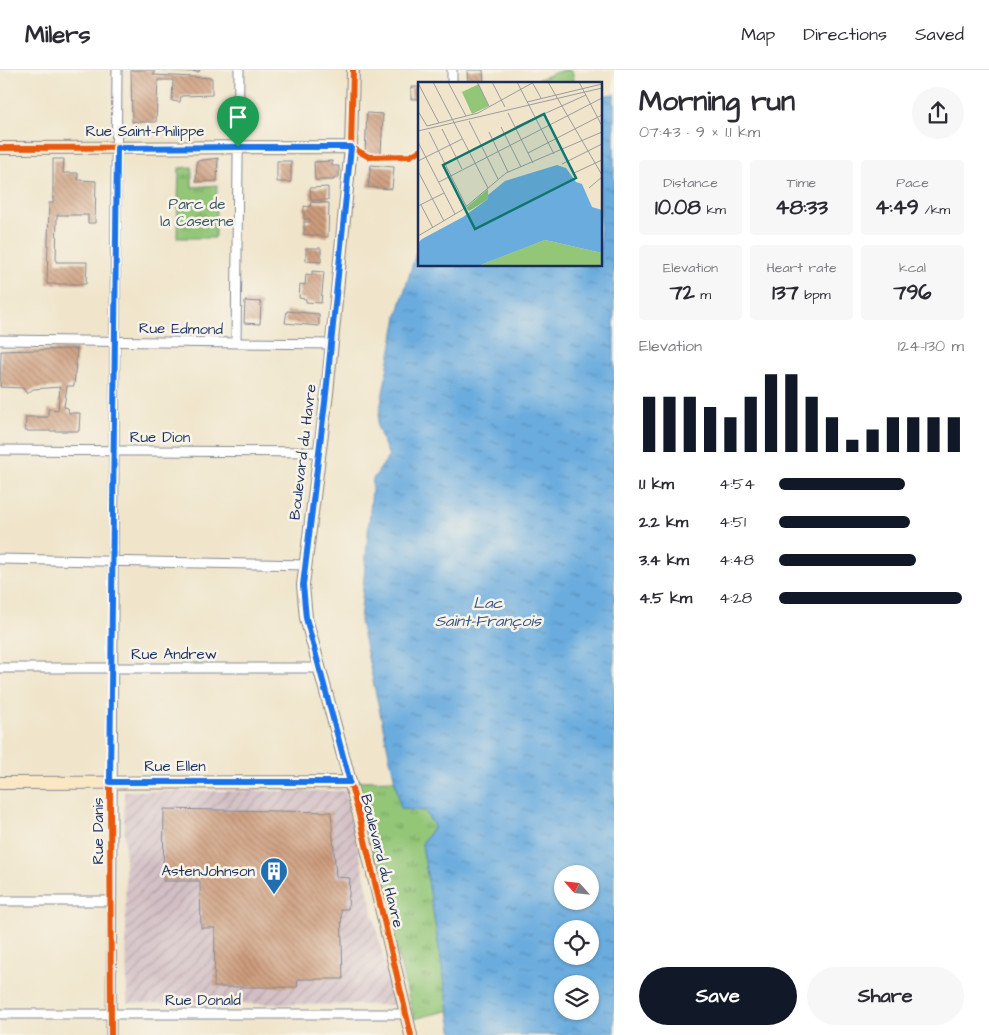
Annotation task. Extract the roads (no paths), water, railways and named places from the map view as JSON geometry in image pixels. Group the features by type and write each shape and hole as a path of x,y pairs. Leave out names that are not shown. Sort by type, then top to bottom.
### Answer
{"street":[{"name":"Rue Danis","path":"111,1035 110,782 115,451 117,70"},
{"path":"236,343 239,70"},
{"name":"Boulevard du Havre","path":"353,70 351,147 331,344 303,585 306,618 350,782 411,1035"},
{"name":"Rue Saint-Philippe","path":"0,148 351,147"},
{"name":"Rue Edmond","path":"0,340 331,344"},
{"name":"Rue Dion","path":"0,450 319,452"},
{"path":"0,560 306,565"},
{"name":"Rue Andrew","path":"0,668 319,668"},
{"name":"Rue Ellen","path":"0,783 350,782"},
{"path":"0,901 111,901"},
{"name":"Rue Donald","path":"0,1014 407,1014"}],"water":[{"name":"Lac Saint-François","path":"614,94 614,1035 453,1035 422,844 434,826 425,811 401,809 360,621 373,479 389,456 377,426 397,316 418,246 418,266 602,266 602,96"}],"place":[{"name":"AstenJohnson","path":"274,895"}],"park label":[{"name":"Parc de la Caserne","path":"197,212"}]}
